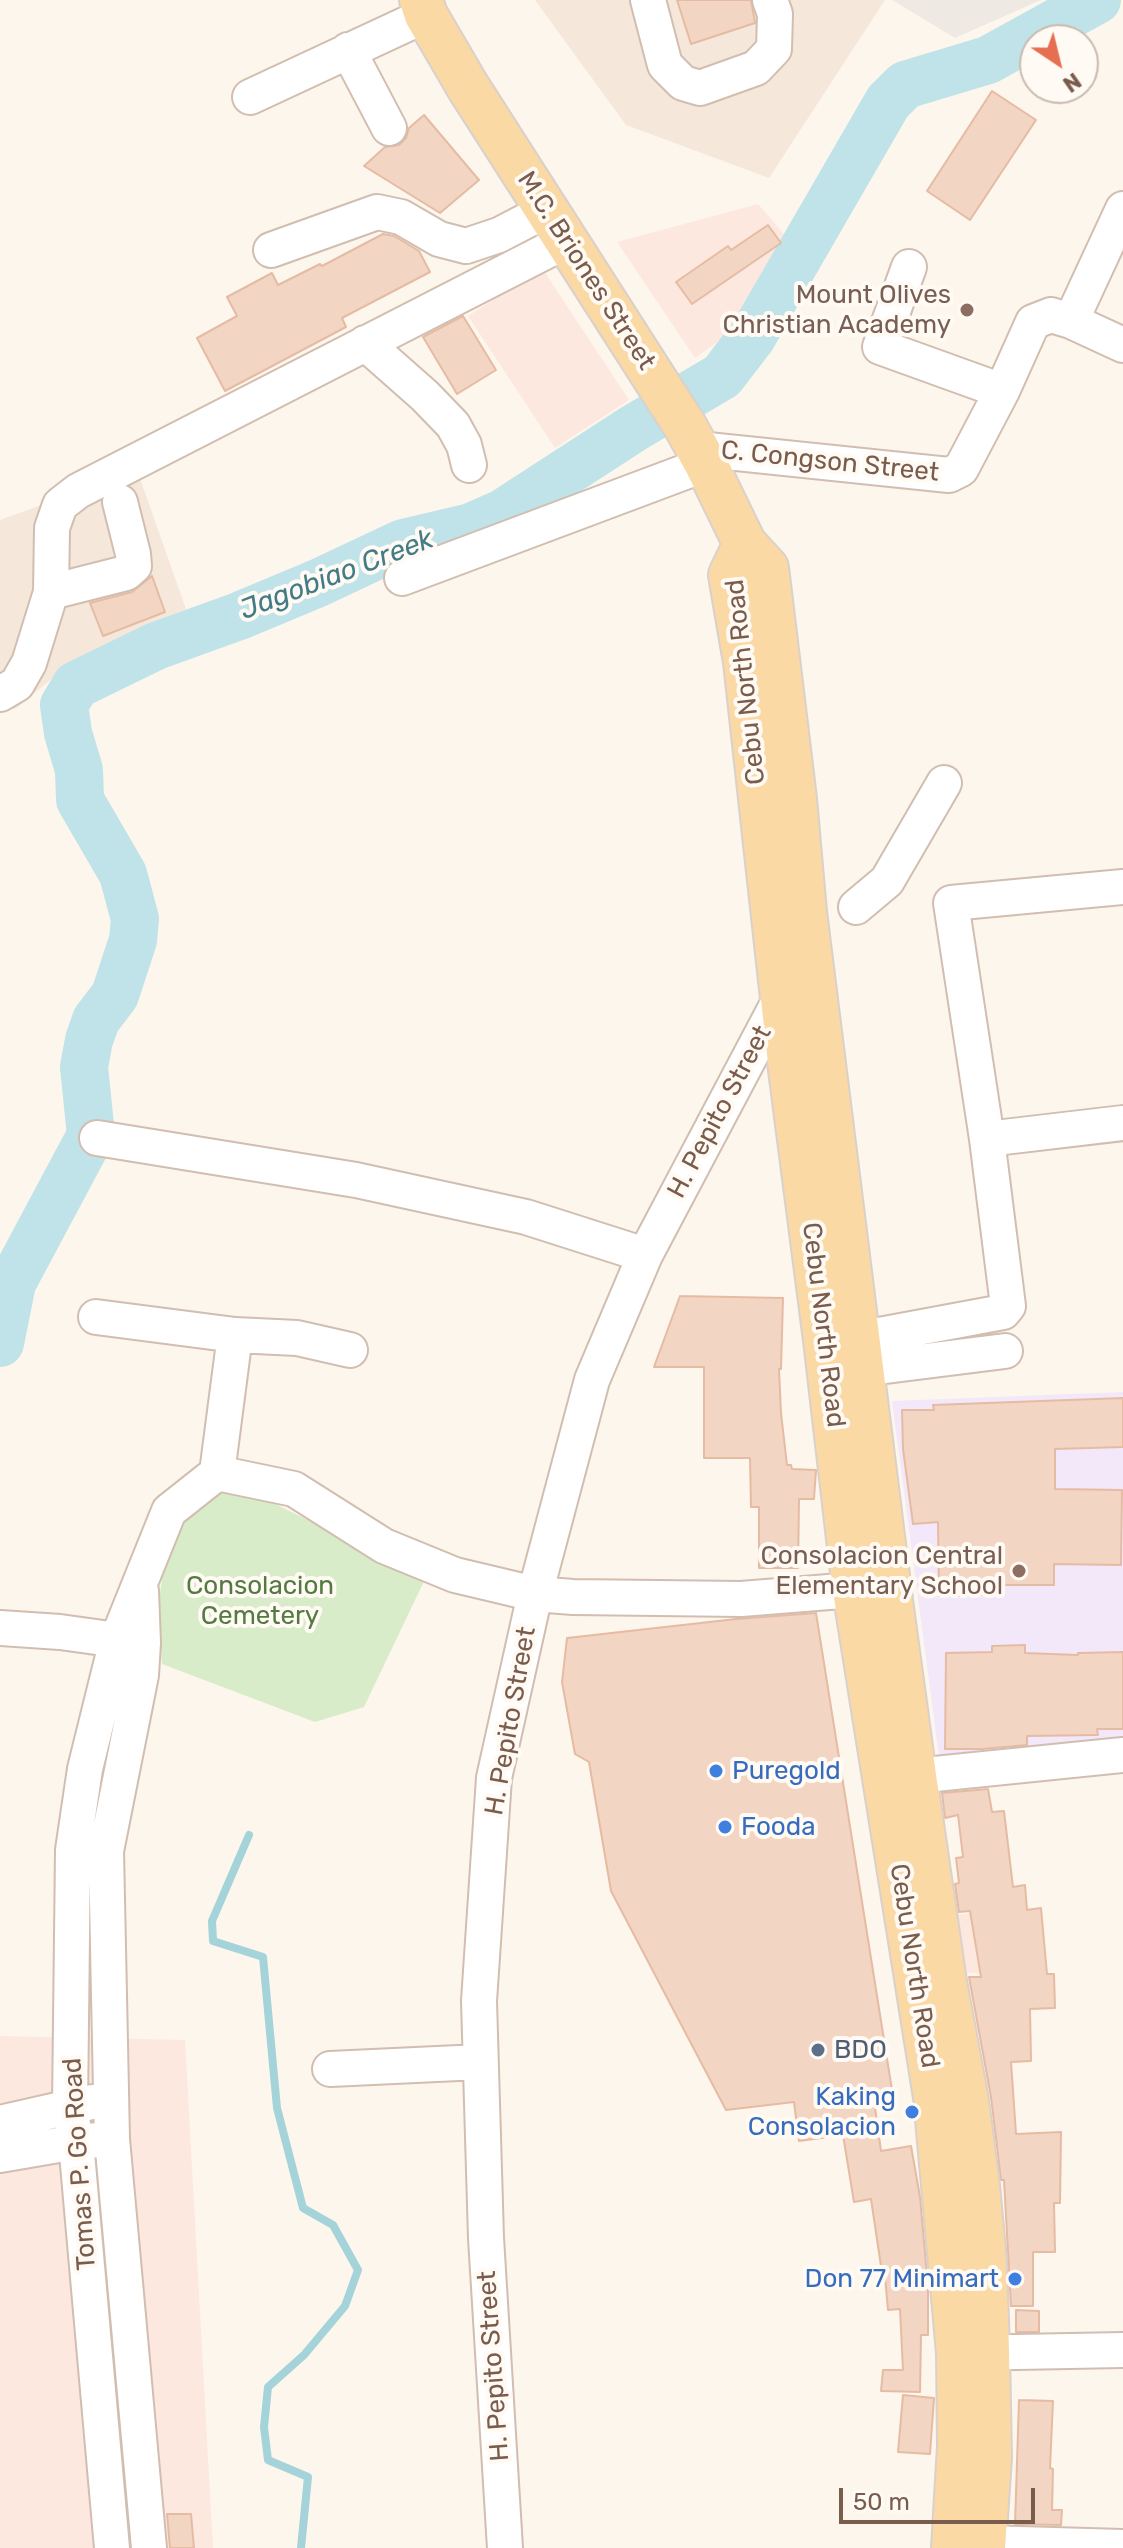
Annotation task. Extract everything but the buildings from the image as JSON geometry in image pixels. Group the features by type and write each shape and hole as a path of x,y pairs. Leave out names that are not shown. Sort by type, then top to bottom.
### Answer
{"main road":[{"name":"M.C. Briones Street","path":"423,7 468,87 688,433 745,544"},
{"name":"Cebu North Road","path":"973,2352 935,2097 872,1587 860,1354 805,912 795,799 767,568 745,544 730,575 745,662 789,1062 825,1340 872,1587 915,1776 978,2186 985,2261 973,2352 959,2446 974,2546"}],"street":[{"path":"648,0 665,65 683,83 700,88 756,68 774,49 775,14 770,0"},
{"path":"250,97 348,50 423,7"},
{"path":"348,50 389,128"},
{"path":"1071,321 1123,209"},
{"path":"271,250 377,212 401,217 439,239 466,246 499,235 556,226"},
{"path":"0,694 17,684 29,663 51,592 52,528 60,505 78,491 365,343 556,226"},
{"path":"909,267 880,347 1002,391 1033,322 1051,315 1123,345"},
{"path":"365,343 453,425 464,445 469,465"},
{"name":"C. Congson Street","path":"688,433 949,475 961,469 1002,391"},
{"path":"402,578 688,433"},
{"path":"51,592 126,573 134,566 120,502"},
{"path":"856,907 887,881 944,783"},
{"path":"860,1354 1003,1312 1008,1306 987,1139 951,903 1123,887"},
{"name":"H. Pepito Street","path":"505,2548 486,2238 479,2001 494,1778 535,1594 592,1380 645,1255 783,994"},
{"path":"987,1139 1123,1123"},
{"path":"97,1138 356,1180 526,1217 645,1255"},
{"path":"96,1317 235,1335 297,1338 350,1350"},
{"path":"235,1335 217,1473 294,1489 384,1546 455,1575 535,1594 573,1597 741,1599 872,1587"},
{"path":"860,1354 1005,1351"},
{"name":"Tomas P. Go Road","path":"112,2548 76,2142 70,2107 73,1850 85,1769 130,1642 141,1579 169,1511 217,1473"},
{"path":"0,1628 60,1632 130,1642"},
{"name":"Tomas P. Go Road","path":"130,1642 141,1675 106,1851 112,2139 149,2548"},
{"path":"915,1776 1123,1755"},
{"path":"330,2069 480,2062"},
{"path":"0,2123 112,2097"},
{"path":"0,2155 112,2139"},
{"path":"973,2352 1123,2350"},
{"path":"974,2546 1123,2547"}],"shaded area":[{"path":"535,0 885,0 769,178 626,125"},
{"path":"892,0 1041,0 955,38"},
{"path":"758,204 797,249 726,336 695,358 617,242"},
{"path":"542,268 629,400 555,448 468,316"},
{"path":"137,470 186,609 71,663 15,709 0,708 0,520"},
{"name":"Consolacion Central Elementary School","path":"1123,1392 1123,1741 939,1757 892,1401"},
{"path":"1015,1909 1021,1972 967,1973 955,1915"},
{"path":"0,2036 185,2040 213,2548 0,2548"}],"green space":[{"name":"Consolacion Cemetery","path":"217,1485 246,1490 426,1577 364,1707 315,1722 162,1664 158,1606 167,1546 187,1511"}],"waterway":[{"name":"Jagobiao Creek","path":"0,1343 12,1283 91,1135 84,1067 89,1040 96,1020 115,995 133,940 135,919 123,874 80,800 79,770 64,705 76,685 156,646 239,616 403,543 471,527 503,513 634,428 722,376 752,337 888,102 905,85 988,60 1097,0"},
{"path":"249,1835 212,1921 213,1941 263,1957 277,2108 303,2208 333,2225 358,2270 345,2306 304,2355 268,2387 264,2427 268,2460 308,2477 301,2548"}],"place":[{"name":"Mount Olives Christian Academy","path":"967,310"},
{"name":"Consolacion Central Elementary School","path":"1019,1571"},
{"name":"Puregold","path":"716,1771"},
{"name":"Fooda","path":"725,1827"},
{"name":"BDO","path":"818,2050"},
{"name":"Kaking Consolacion","path":"912,2112"},
{"name":"Don 77 Minimart","path":"1015,2279"}]}
